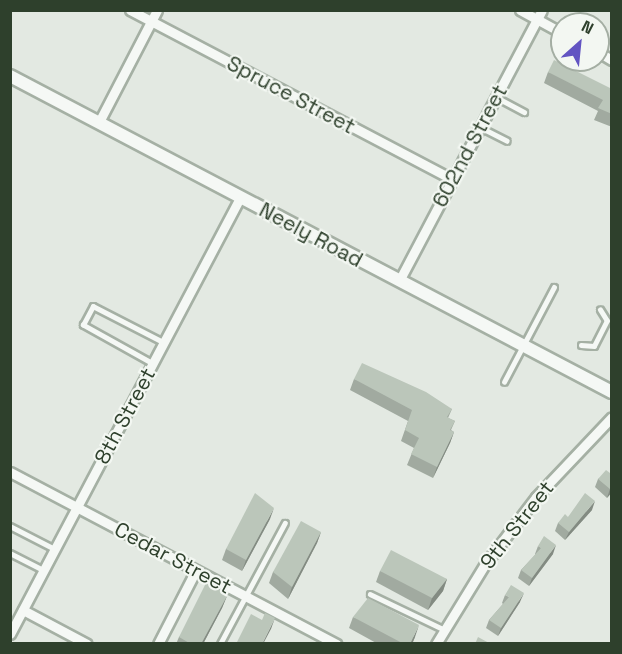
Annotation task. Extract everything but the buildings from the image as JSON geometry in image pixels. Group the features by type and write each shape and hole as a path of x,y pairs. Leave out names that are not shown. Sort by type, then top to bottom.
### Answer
{"street":[{"name":"Spruce Street","path":"130,10 452,179"},
{"path":"99,122 157,10"},
{"path":"520,10 539,15"},
{"name":"602nd Street","path":"399,281 539,15"},
{"name":"Neely Road","path":"10,76 612,392"},
{"name":"8th Street","path":"10,634 240,197"},
{"name":"9th Street","path":"436,644 484,564 536,497 612,417"},
{"name":"Cedar Street","path":"10,472 336,644"},
{"path":"158,644 196,570"},
{"path":"23,610 87,644"}],"lane":[{"path":"496,97 524,112"},
{"path":"480,127 507,141"},
{"path":"504,382 554,287"},
{"path":"153,364 83,325 93,306 164,342"},
{"path":"581,345 594,346 607,321 600,310"},
{"path":"220,644 285,523"},
{"path":"10,526 55,549"},
{"path":"10,553 44,571"},
{"path":"370,594 443,629"}]}
